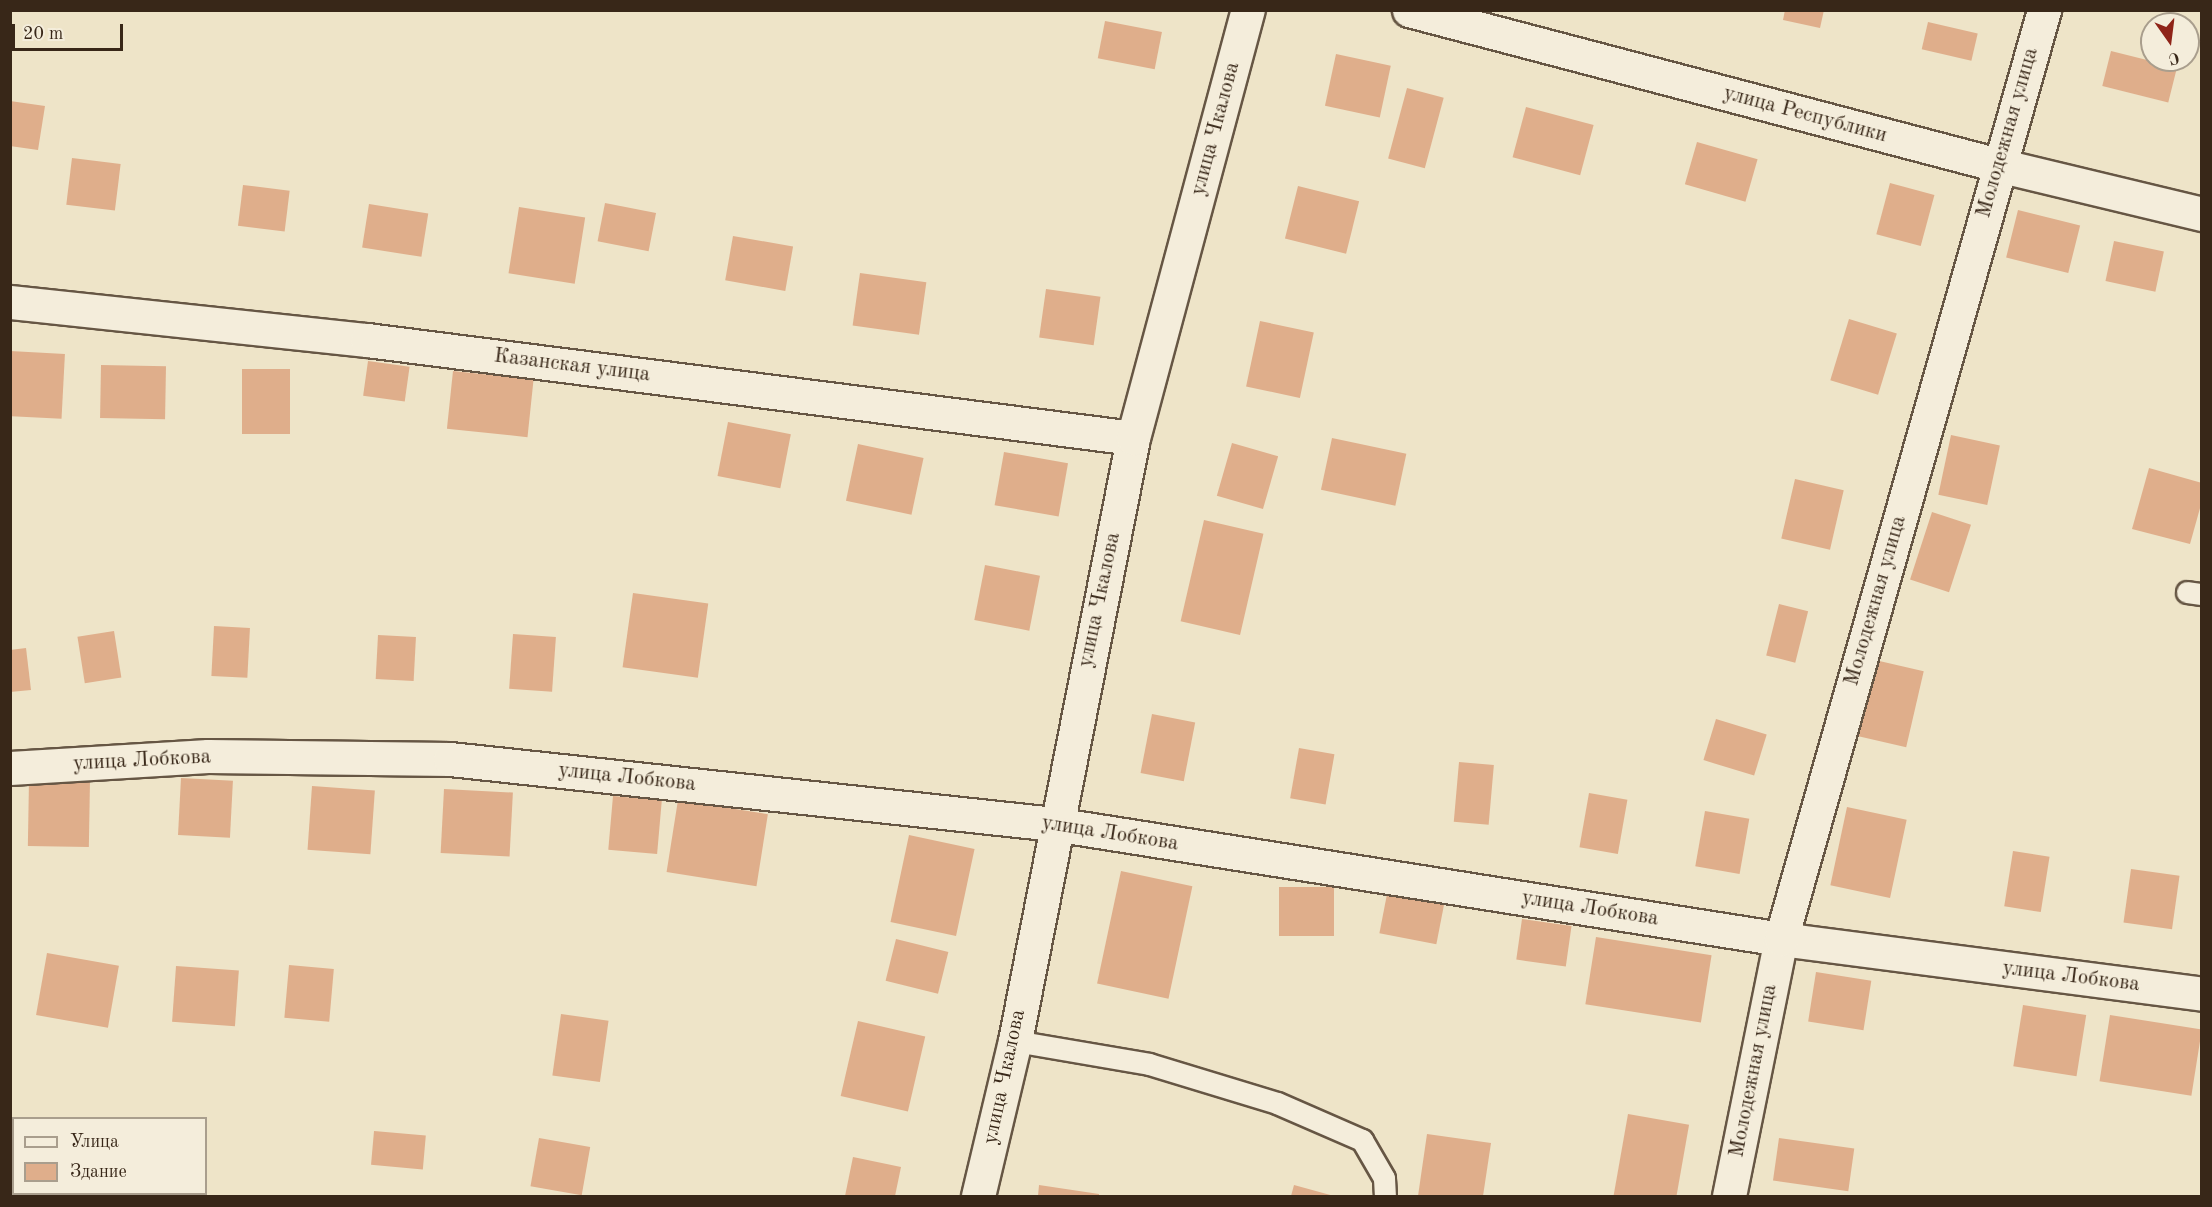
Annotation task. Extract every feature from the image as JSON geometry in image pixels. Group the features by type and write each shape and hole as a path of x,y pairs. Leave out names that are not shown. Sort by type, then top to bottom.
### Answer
{"street":[{"name":"улица Чкалова","path":"978,1197 1015,1041 1054,824 1133,438 1248,10"},
{"name":"улица Республики","path":"1409,10 1998,165 2202,214"},
{"name":"Молодежная улица","path":"1729,1197 1781,939 1998,165 2044,10"},
{"name":"Казанская улица","path":"10,302 367,340 1133,438"},
{"name":"улица Лобкова","path":"10,768 208,756 450,759 1054,824 1781,939 2202,994"}],"lane":[{"path":"1015,1041 1149,1064 1277,1103 1362,1140 1384,1178 1385,1197"}],"building":[{"path":"1785,10 1824,10 1820,28 1783,20"},
{"path":"1105,21 1162,32 1155,69 1098,58"},
{"path":"1928,22 1978,33 1971,61 1922,49"},
{"path":"2111,51 2140,58 2140,72 2176,72 2168,102 2102,86"},
{"path":"1336,54 1391,66 1380,117 1325,106"},
{"path":"1407,88 1444,98 1425,168 1388,159"},
{"path":"10,101 45,106 38,150 10,146"},
{"path":"1526,107 1594,125 1580,175 1513,157"},
{"path":"1697,142 1758,159 1745,202 1685,184"},
{"path":"72,158 121,164 115,211 66,205"},
{"path":"1890,183 1934,195 1921,246 1876,234"},
{"path":"243,185 290,191 285,231 238,226"},
{"path":"1298,186 1359,201 1346,254 1285,238"},
{"path":"605,203 656,213 649,251 598,241"},
{"path":"369,204 428,213 421,257 362,247"},
{"path":"519,207 585,217 575,284 509,273"},
{"path":"2018,210 2080,225 2068,273 2006,258"},
{"path":"733,236 793,247 785,291 725,280"},
{"path":"2114,241 2164,252 2155,292 2105,281"},
{"path":"860,273 926,282 919,335 853,325"},
{"path":"1046,289 1100,297 1094,345 1039,338"},
{"path":"1849,319 1897,334 1878,395 1830,380"},
{"path":"1260,321 1314,332 1300,398 1246,387"},
{"path":"10,351 65,354 62,419 10,416"},
{"path":"368,361 410,367 405,402 363,396"},
{"path":"101,365 166,366 165,419 100,418"},
{"path":"242,369 290,369 290,434 242,434"},
{"path":"453,371 534,379 527,437 447,429"},
{"path":"728,422 791,434 780,488 718,476"},
{"path":"1951,435 2000,445 1987,505 1938,495"},
{"path":"1332,438 1406,454 1395,506 1321,490"},
{"path":"1232,443 1278,456 1263,509 1217,496"},
{"path":"858,444 924,458 911,515 846,501"},
{"path":"1004,452 1068,463 1059,516 995,505"},
{"path":"2149,468 2202,483 2202,501 2190,544 2132,529"},
{"path":"1795,479 1844,490 1830,550 1781,538"},
{"path":"1932,512 1971,525 1949,592 1910,580"},
{"path":"1204,520 1263,534 1240,635 1181,621"},
{"path":"985,565 1040,576 1029,631 974,620"},
{"path":"633,593 708,604 698,678 623,667"},
{"path":"1779,604 1808,611 1795,663 1766,655"},
{"path":"214,626 250,628 247,678 211,676"},
{"path":"114,631 121,677 85,683 77,637"},
{"path":"513,634 556,637 552,692 509,689"},
{"path":"378,635 416,637 414,681 376,679"},
{"path":"26,648 31,690 10,692 10,650"},
{"path":"1875,660 1924,671 1906,747 1857,736"},
{"path":"1152,714 1195,722 1184,781 1141,773"},
{"path":"1716,719 1767,734 1754,776 1703,760"},
{"path":"1299,748 1334,754 1326,804 1290,798"},
{"path":"1459,762 1494,765 1489,825 1454,822"},
{"path":"181,778 233,781 230,838 178,835"},
{"path":"29,780 90,781 89,847 28,846"},
{"path":"312,786 375,790 370,854 308,850"},
{"path":"444,789 513,793 510,857 441,853"},
{"path":"1589,793 1627,800 1618,854 1579,847"},
{"path":"613,796 662,800 657,854 608,850"},
{"path":"678,800 768,814 756,886 667,872"},
{"path":"1847,807 1907,820 1890,898 1830,885"},
{"path":"1705,811 1749,819 1740,874 1695,866"},
{"path":"909,835 975,849 956,936 890,922"},
{"path":"2013,851 2050,857 2041,912 2004,906"},
{"path":"2131,869 2180,876 2172,929 2123,922"},
{"path":"1121,871 1192,886 1168,999 1097,983"},
{"path":"1279,887 1334,887 1334,936 1279,936"},
{"path":"1388,889 1445,900 1436,944 1379,933"},
{"path":"1522,919 1572,926 1566,967 1516,960"},
{"path":"1596,937 1712,955 1701,1022 1585,1004"},
{"path":"896,939 948,952 938,994 886,981"},
{"path":"47,953 119,966 108,1028 36,1015"},
{"path":"289,965 334,969 329,1022 284,1018"},
{"path":"176,966 239,970 235,1026 172,1022"},
{"path":"1816,972 1871,981 1863,1030 1808,1021"},
{"path":"2023,1005 2086,1015 2077,1076 2013,1066"},
{"path":"561,1014 609,1021 600,1082 552,1075"},
{"path":"2110,1015 2202,1030 2191,1096 2100,1081"},
{"path":"858,1021 925,1037 908,1112 841,1096"},
{"path":"1628,1114 1689,1125 1676,1196 1614,1196"},
{"path":"374,1131 426,1136 423,1169 371,1165"},
{"path":"1427,1134 1491,1143 1483,1196 1418,1196"},
{"path":"539,1138 590,1147 582,1195 530,1186"},
{"path":"1779,1138 1854,1149 1848,1191 1773,1181"},
{"path":"853,1157 901,1167 895,1196 845,1196"},
{"path":"1039,1185 1099,1194 1099,1196 1038,1196"},
{"path":"1294,1185 1334,1196 1291,1196"},
{"path":"68,1195 73,1196 43,1196"}]}
